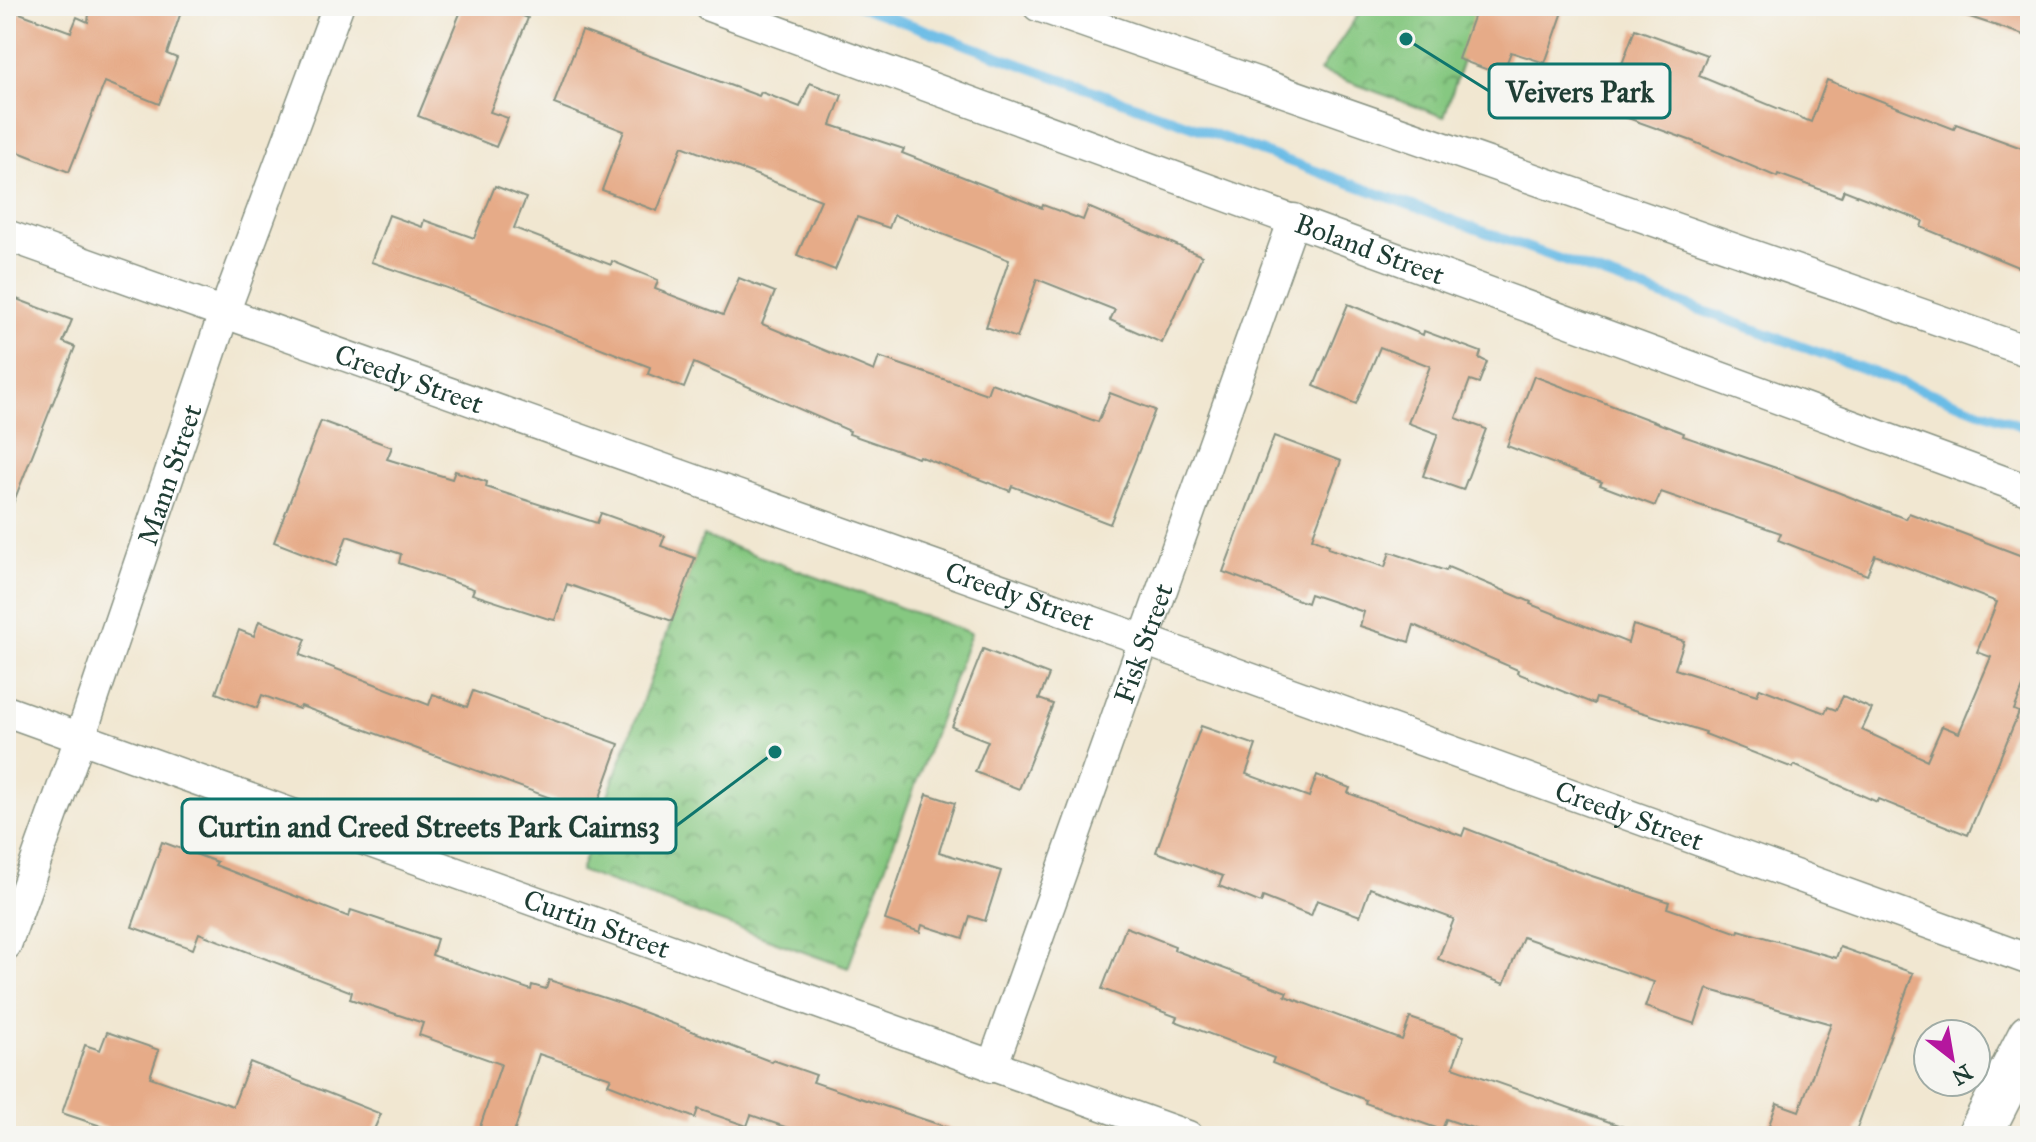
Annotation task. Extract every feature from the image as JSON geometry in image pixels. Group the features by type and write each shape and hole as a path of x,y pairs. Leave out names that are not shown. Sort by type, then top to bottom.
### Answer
{"street":[{"name":"Mann Street","path":"6,945 80,738 224,313 338,6"},
{"name":"Boland Street","path":"709,6 2030,491"},
{"path":"1038,6 2030,352"},
{"name":"Fisk Street","path":"992,1067 1294,219"},
{"name":"Creedy Street","path":"6,235 1144,640 2030,960"},
{"name":"Curtin Street","path":"6,711 1188,1136"},
{"path":"1979,1136 2030,1039"},
{"path":"2009,1136 2030,1039"}],"green space":[{"path":"1364,6 1481,6 1444,117 1320,71"},
{"path":"703,536 971,633 848,968 580,871"}],"building":[{"path":"90,6 183,6 167,54 177,58 159,104 105,82 69,172 6,147 6,8 71,32 77,17 88,22"},
{"path":"463,6 498,6 528,18 490,112 508,118 496,147 418,116"},
{"path":"1477,6 1565,6 1545,63 1511,52 1502,75 1458,59"},
{"path":"1953,6 2030,6 2030,37 1952,11"},
{"path":"1635,29 1707,55 1699,76 1811,122 1827,80 1954,129 1956,124 2030,151 2030,272 1921,227 1923,221 1844,190 1841,197 1778,174 1777,177 1692,141 1605,110"},
{"path":"582,31 759,96 761,92 800,107 810,83 842,95 831,125 904,149 902,153 1042,208 1043,205 1083,220 1088,207 1202,256 1162,343 1110,320 1115,310 1037,279 1017,338 986,327 1009,260 894,215 889,228 857,217 835,270 797,255 821,200 682,146 657,211 602,190 624,131 554,104"},
{"path":"495,186 526,198 514,228 658,280 655,289 723,315 739,278 775,292 762,324 874,371 879,357 987,394 991,383 1098,422 1110,393 1155,410 1110,524 1012,486 1010,491 919,456 849,434 850,431 694,363 684,388 648,374 650,367 447,288 371,262 389,215 422,227 424,220 474,238"},
{"path":"6,295 72,320 63,342 75,347 8,516 6,516"},
{"path":"1348,304 1423,335 1424,331 1481,352 1479,358 1487,362 1479,383 1470,380 1456,418 1486,429 1463,490 1423,476 1438,434 1408,423 1430,366 1380,347 1356,404 1314,386"},
{"path":"1534,376 1684,433 1683,436 1776,468 1906,519 1909,513 2030,559 2030,670 2014,710 2019,712 1968,835 1878,799 1877,802 1794,765 1793,768 1706,732 1596,698 1594,704 1517,673 1518,670 1414,625 1409,642 1360,626 1364,612 1310,594 1307,603 1223,572 1274,436 1341,461 1312,538 1329,545 1328,548 1385,567 1390,552 1446,571 1448,567 1628,643 1633,625 1684,641 1675,669 1757,695 1760,688 1825,713 1828,707 1836,710 1843,696 1872,709 1862,730 1927,760 1942,726 1959,733 1991,657 1977,652 1997,602 1875,555 1867,575 1778,540 1781,533 1661,492 1655,506 1507,446"},
{"path":"321,421 392,447 387,459 452,479 455,471 487,482 486,487 597,523 601,513 665,536 661,546 695,558 672,621 567,584 555,620 472,594 474,589 399,563 401,554 347,536 336,566 274,542"},
{"path":"259,621 306,639 300,655 429,705 433,694 467,707 473,691 619,744 594,814 301,706 299,709 262,695 257,708 216,693 239,630 254,636"},
{"path":"983,649 1049,675 1039,699 1053,704 1019,789 975,772 988,741 952,727"},
{"path":"1201,726 1256,745 1246,774 1309,797 1317,775 1350,788 1348,793 1462,836 1465,828 1568,868 1669,902 1667,908 1738,933 1739,930 1836,958 1840,947 1913,973 1856,1131 1857,1136 1765,1136 1777,1103 1799,1111 1831,1024 1707,989 1695,1024 1645,1007 1654,982 1523,937 1504,984 1438,959 1454,919 1370,888 1360,916 1317,900 1311,916 1263,897 1261,903 1219,886 1223,876 1156,852"},
{"path":"927,794 955,803 939,852 1001,871 985,921 970,916 963,938 922,925 920,932 885,920"},
{"path":"162,842 349,917 351,910 437,939 432,955 531,990 532,985 546,989 549,980 617,1002 772,1062 816,1075 813,1082 958,1131 957,1136 811,1136 751,1115 747,1126 698,1109 695,1118 608,1084 611,1078 539,1054 513,1136 477,1136 501,1064 419,1035 423,1023 350,999 352,992 199,933 193,949 132,927"},
{"path":"1126,927 1175,946 1174,950 1287,992 1285,996 1402,1040 1410,1018 1464,1036 1453,1067 1638,1132 1637,1136 1496,1136 1446,1119 1442,1130 1365,1103 1366,1100 1272,1063 1274,1058 1175,1021 1177,1017 1102,989"},
{"path":"107,1032 159,1050 150,1077 233,1106 250,1062 381,1114 371,1136 131,1136 62,1113 85,1045 100,1050"}],"waterway":[{"path":"859,6 2030,429"}],"place":[{"name":"Veivers Park","path":"1406,39"},
{"name":"Curtin and Creed Streets Park Cairns3","path":"775,752"}]}
